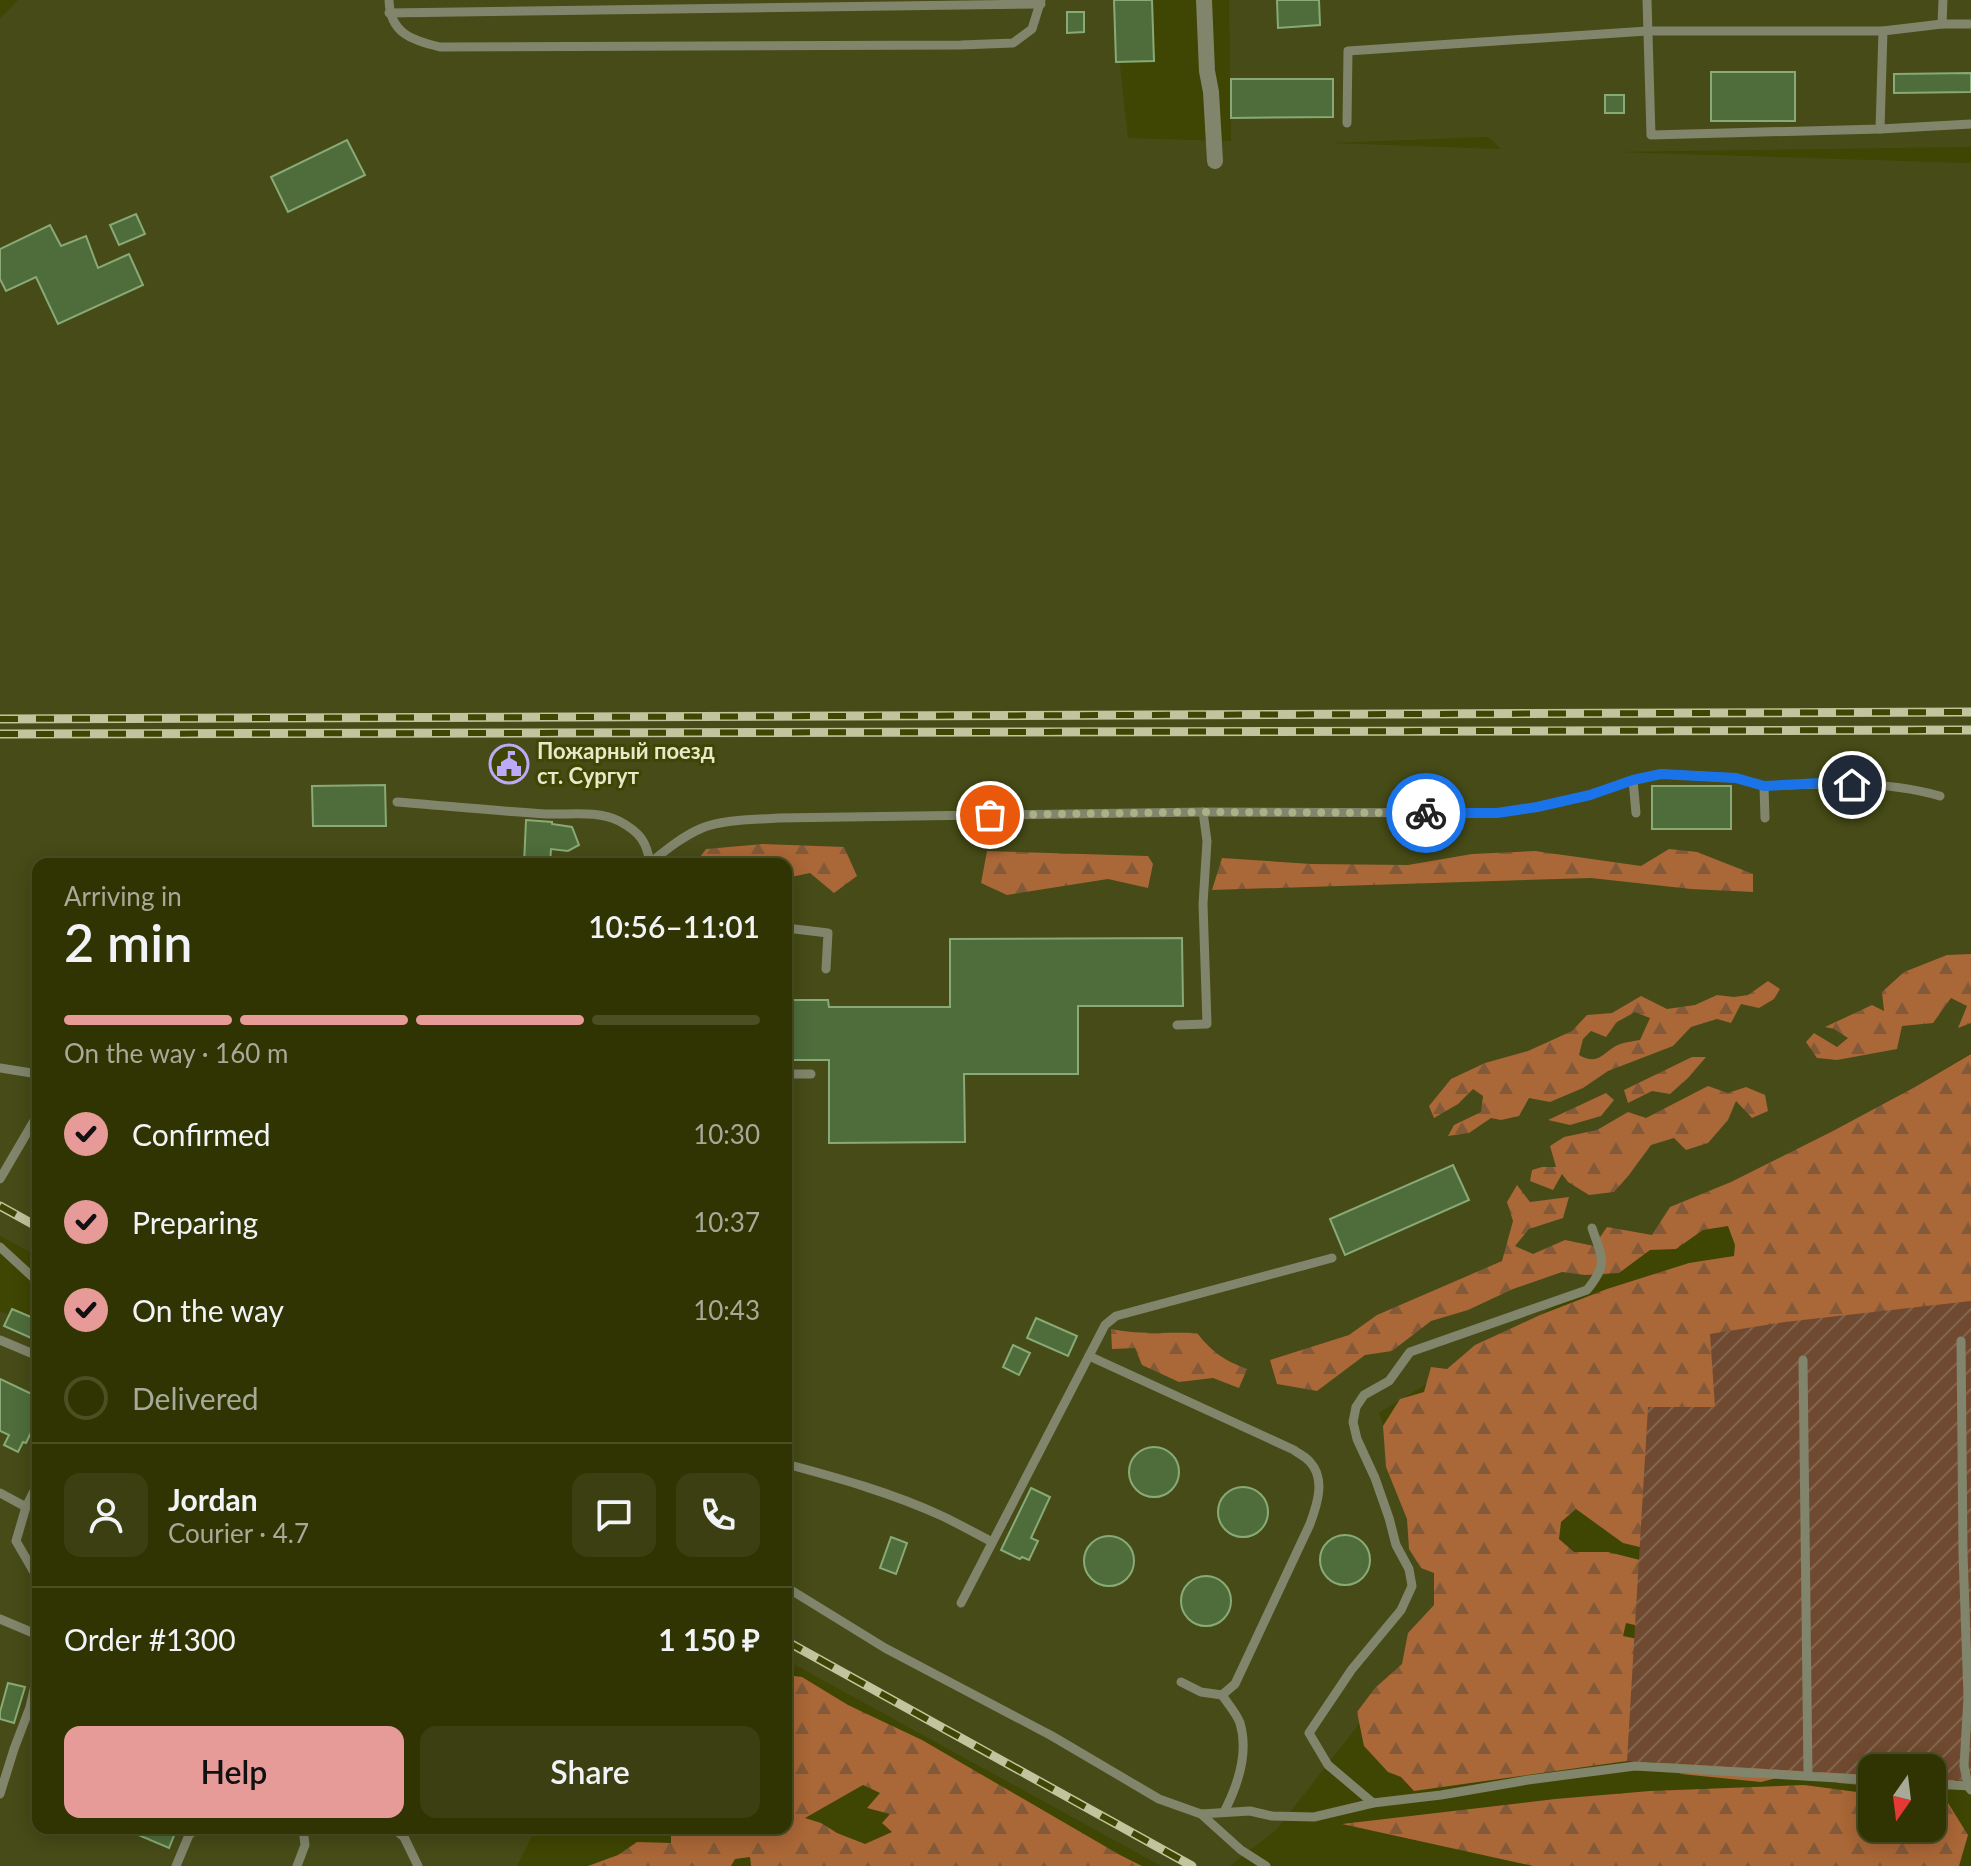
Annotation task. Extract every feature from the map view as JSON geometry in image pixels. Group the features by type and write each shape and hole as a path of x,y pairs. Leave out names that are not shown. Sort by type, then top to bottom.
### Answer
{"street":[{"path":"1204,0 1215,161"}],"lane":[{"path":"389,0 389,13 401,32 417,42 440,47 1013,43 1032,29 1041,2 389,13"},
{"path":"1647,0 1651,135 1971,124"},
{"path":"1942,24 1943,0"},
{"path":"1347,123 1348,51 1647,31 1883,31 1971,24"},
{"path":"1880,129 1883,31"},
{"path":"657,858 702,829 730,822 778,818 1203,812 1497,813 1590,795 1661,774 1736,778 1764,786 1836,784 1914,789 1940,796"},
{"path":"1633,780 1636,813"},
{"path":"1764,786 1765,818"},
{"path":"397,802 548,814 596,814 617,820 636,832 647,846 649,858"},
{"path":"1177,1025 1207,1024 1203,904 1207,841 1203,812"},
{"path":"792,929 828,933 826,969"},
{"path":"0,1068 32,1073"},
{"path":"792,1074 811,1074"},
{"path":"0,1179 32,1131"},
{"path":"1373,1803 1328,1765 1309,1733 1352,1669 1401,1610 1412,1586 1409,1569 1396,1545 1375,1478 1357,1439 1353,1422 1356,1407 1364,1395 1389,1381 1410,1352 1587,1290 1599,1275 1602,1259 1592,1228"},
{"path":"0,1247 32,1276"},
{"path":"961,1603 1105,1325 1116,1316 1332,1258"},
{"path":"0,1340 32,1353"},
{"path":"1946,1785 1970,1787 1964,1766 1968,1697 1961,1341"},
{"path":"1089,1356 1294,1450 1312,1463 1318,1476 1319,1497 1310,1524 1235,1684 1222,1695 1201,1692 1181,1682"},
{"path":"1803,1360 1808,1776"},
{"path":"792,1466 846,1479 899,1499 942,1516 992,1542"},
{"path":"0,1493 26,1507"},
{"path":"32,1495 16,1541 32,1569"},
{"path":"792,1591 885,1648 1052,1736 1159,1799 1201,1814 1241,1850 1266,1866"},
{"path":"0,1619 32,1632"},
{"path":"1222,1695 1239,1721 1243,1746 1240,1776 1224,1812"},
{"path":"0,1794 32,1698"},
{"path":"1201,1814 1250,1811 1272,1816 1314,1817 1373,1803 1635,1766 1858,1779"},
{"path":"176,1866 190,1834"},
{"path":"297,1866 305,1845 304,1834"},
{"path":"400,1834 418,1866"}],"shaded area":[{"path":"18,0 1113,0 1128,138 1231,141 1229,0 1971,0 1971,147 1618,152 1971,163 1971,1053 1379,1413 1452,1605 1277,1829 1230,1866 1161,1866 792,1663 792,858 32,858 32,1253 0,1236 0,19","holes":["1488,137 1501,149 1333,143"]},
{"path":"1971,1301 1971,1781 1946,1780 1946,1754 1858,1754 1858,1774 1627,1761 1648,1407 1715,1407 1710,1334 1785,1322"},
{"path":"12,1309 32,1317 32,1834 533,1834 517,1866 0,1866 0,1311 9,1315"}],"green space":[{"path":"763,844 844,847 857,876 834,893 810,873 792,877 792,858 699,858 706,849"},
{"path":"1669,849 1697,852 1753,874 1753,892 1591,878 1212,890 1222,858 1311,864 1408,865 1472,854 1535,851 1641,866"},
{"path":"987,851 1148,856 1153,864 1148,888 1108,879 1007,895 981,883"},
{"path":"1971,954 1971,1023 1958,1028 1967,1006 1951,998 1933,1023 1902,1026 1897,1049 1837,1060 1817,1058 1806,1042 1814,1033 1837,1047 1848,1038 1825,1027 1872,1005 1884,1011 1882,992 1904,972 1947,955"},
{"path":"1768,981 1780,989 1774,999 1759,1008 1741,1004 1731,1023 1717,1019 1691,1027 1673,1046 1608,1071 1583,1088 1550,1102 1529,1098 1519,1116 1501,1120 1491,1118 1469,1133 1448,1136 1454,1125 1481,1112 1483,1096 1473,1089 1458,1104 1434,1118 1429,1106 1451,1079 1485,1063 1528,1051 1572,1031 1587,1015 1612,1013 1641,996 1667,1009 1695,1005 1717,995 1748,995","holes":["1635,1012 1650,1018 1640,1040 1620,1044 1597,1058 1579,1055 1583,1039 1591,1031 1606,1037 1617,1022"]},
{"path":"1971,1054 1971,1750 1962,1773 1946,1789 1946,1754 1858,1754 1858,1785 1839,1783 1809,1770 1761,1782 1681,1774 1653,1759 1641,1740 1627,1761 1414,1791 1401,1777 1388,1772 1364,1746 1357,1712 1375,1688 1402,1664 1408,1633 1434,1605 1434,1573 1421,1568 1409,1549 1407,1519 1386,1467 1383,1426 1400,1399 1424,1392 1431,1367 1447,1369 1475,1345 1607,1289 1689,1263 1734,1256 1735,1245 1728,1226 1703,1230 1676,1249 1650,1250 1619,1273 1585,1275 1562,1272 1513,1289 1468,1310 1431,1321 1392,1351 1365,1355 1317,1391 1277,1384 1270,1360 1349,1335 1377,1315 1502,1261 1513,1221 1507,1202 1517,1185 1530,1202 1569,1197 1563,1218 1529,1229 1515,1246 1533,1254 1565,1240 1594,1246 1607,1227 1652,1235 1670,1207 1731,1182 1833,1131","holes":["1735,1393 1652,1642 1623,1636 1626,1623 1653,1629 1644,1561 1608,1552 1574,1552 1559,1539 1561,1522 1576,1509 1623,1543 1648,1549"]},
{"path":"1692,1057 1706,1057 1670,1094 1652,1091 1628,1103 1624,1090"},
{"path":"1708,1086 1728,1093 1746,1087 1765,1095 1768,1111 1752,1118 1736,1101 1728,1120 1708,1143 1686,1150 1674,1138 1651,1145 1614,1192 1589,1195 1568,1182 1562,1174 1553,1190 1530,1181 1532,1170 1556,1167 1550,1146 1564,1137 1597,1130 1628,1112 1646,1118"},
{"path":"1606,1093 1614,1100 1601,1116 1570,1125 1548,1120"},
{"path":"1111,1329 1143,1333 1197,1333 1219,1355 1247,1369 1239,1388 1213,1378 1179,1382 1142,1365 1135,1348 1112,1349"},
{"path":"792,1676 802,1677 848,1705 922,1740 1142,1866 751,1866 750,1857 735,1859 731,1866 588,1866 618,1855 637,1842 671,1843 671,1834 792,1834","holes":["863,1785 880,1793 867,1808 890,1814 882,1823 892,1832 865,1844 805,1818"]},
{"path":"1804,1785 1858,1792 1858,1842 1946,1842 1948,1803 1968,1835 1959,1866 1533,1866 1342,1824 1650,1791"}],"building":[{"path":"1114,0 1152,0 1154,61 1116,62"},
{"path":"1277,0 1319,0 1320,25 1278,28"},
{"path":"1067,12 1084,12 1084,32 1067,33"},
{"path":"1711,72 1795,72 1795,121 1711,121"},
{"path":"1971,73 1971,92 1894,93 1894,74"},
{"path":"1231,79 1333,79 1333,117 1231,118"},
{"path":"1605,95 1624,95 1624,113 1605,113"},
{"path":"347,140 365,175 288,212 271,177"},
{"path":"136,214 145,234 119,245 110,225"},
{"path":"50,225 61,246 86,236 98,268 129,254 143,285 58,324 36,277 6,291 0,279 0,249"},
{"path":"385,785 386,826 313,826 312,786"},
{"path":"1652,786 1731,786 1731,829 1652,829"},
{"path":"526,820 572,827 579,845 568,851 551,849 550,858 524,858"},
{"path":"1182,938 1183,1006 1078,1006 1078,1074 964,1074 965,1142 829,1143 829,1060 792,1060 792,1000 828,1000 829,1007 950,1007 950,939"},
{"path":"1453,1165 1469,1200 1345,1255 1330,1219"},
{"path":"12,1309 32,1317 32,1338 4,1326"},
{"path":"1036,1318 1077,1336 1068,1356 1027,1338"},
{"path":"1013,1345 1030,1353 1019,1375 1003,1367"},
{"path":"0,1379 32,1394 32,1430 18,1452 4,1445 9,1435 0,1431"},
{"path":"1154,1447 1172,1454 1179,1472 1172,1490 1154,1497 1136,1490 1129,1472 1136,1454"},
{"path":"1243,1487 1261,1494 1268,1512 1261,1530 1243,1537 1225,1530 1218,1512 1225,1494"},
{"path":"1031,1488 1050,1497 1031,1538 1038,1541 1029,1560 1001,1550"},
{"path":"1345,1535 1363,1542 1370,1560 1363,1578 1345,1585 1327,1578 1320,1560 1327,1542"},
{"path":"1109,1536 1127,1543 1134,1561 1127,1579 1109,1586 1091,1579 1084,1561 1091,1543"},
{"path":"891,1537 907,1543 896,1574 880,1568"},
{"path":"1206,1576 1224,1583 1231,1601 1224,1619 1206,1626 1188,1619 1181,1601 1188,1583"},
{"path":"8,1683 25,1687 14,1723 0,1719"},
{"path":"136,1834 175,1834 169,1848"}],"railway":[{"path":"0,719 1971,712"},
{"path":"0,734 1971,730"},
{"path":"0,1206 32,1224"},
{"path":"792,1644 1192,1866"}],"way so far":[{"path":"990,815 1426,813"}],"place":[{"name":"Пожарный поезд ст. Сургут","path":"509,764"}],"route":[{"path":"1426,813 1497,813 1537,807 1661,774 1736,778 1764,786 1852,785"}]}
